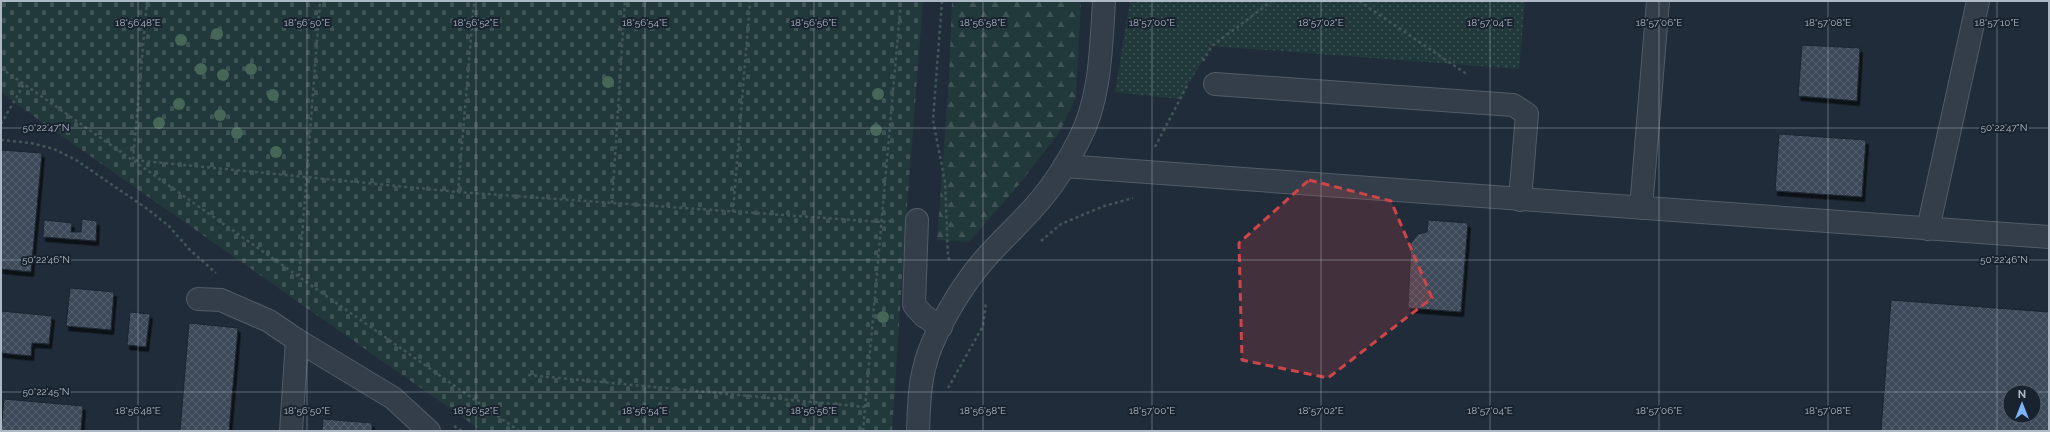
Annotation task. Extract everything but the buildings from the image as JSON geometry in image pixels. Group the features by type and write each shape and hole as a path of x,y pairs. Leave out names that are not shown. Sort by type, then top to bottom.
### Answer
{"street":[{"path":"918,431 920,391 925,365 941,327 968,281 983,261 1042,198 1080,140 1090,112 1100,64 1104,1"},
{"path":"1641,208 1658,1"},
{"path":"1928,229 1978,1"},
{"path":"1214,84 1513,105 1528,114 1520,200"},
{"path":"1064,166 2049,237"},
{"path":"917,220 914,305 924,316 941,327"},
{"path":"198,299 221,300 269,321 297,340 393,398 428,431"},
{"path":"291,431 297,340"}],"path":[{"path":"133,160 147,1"},
{"path":"299,276 320,1"},
{"path":"458,192 474,1"},
{"path":"612,203 625,1"},
{"path":"733,212 750,1"},
{"path":"863,431 901,1"},
{"path":"942,1 933,120 945,182 948,257 954,268 968,281"},
{"path":"1359,1 1474,79"},
{"path":"1,68 518,431"},
{"path":"1,124 24,84"},
{"path":"133,160 458,192 882,222 906,219 917,220"},
{"path":"946,395 982,326 986,301"},
{"path":"528,375 865,407"}],"highlighted area":[{"path":"1309,180 1391,201 1432,298 1328,378 1242,360 1239,243"}],"green space":[{"path":"1,1 923,1 906,219 892,431 482,431 12,101 1,91"},
{"path":"952,1 1081,1 1076,97 1059,133 1016,188 969,242 937,240 949,78"},
{"path":"1130,1 1525,1 1519,69 1212,46 1179,99 1115,92"}]}
